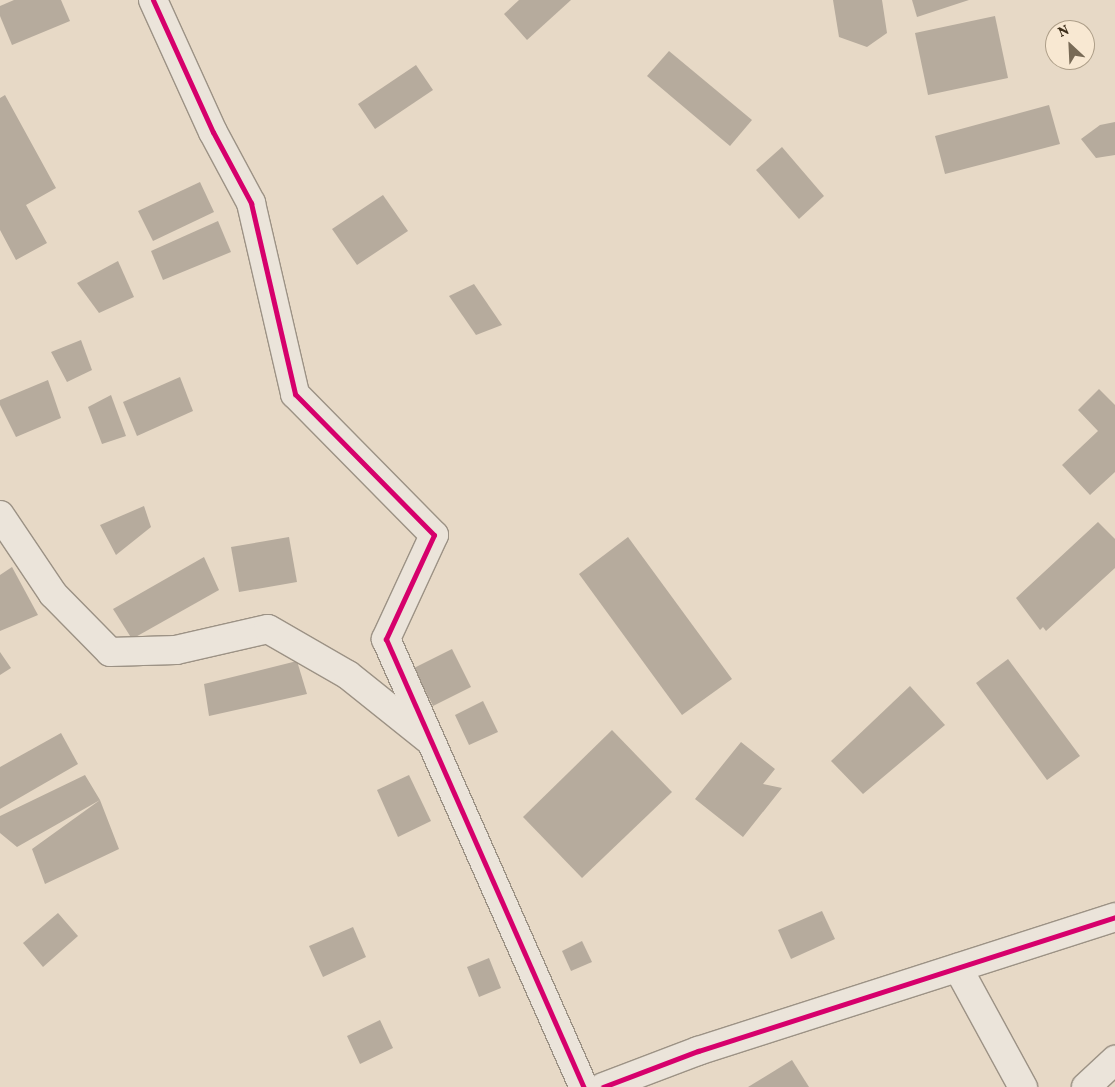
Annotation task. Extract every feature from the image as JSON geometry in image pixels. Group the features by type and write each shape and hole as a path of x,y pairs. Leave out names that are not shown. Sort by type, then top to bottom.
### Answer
{"street":[{"path":"153,0 213,132 251,203 295,394 434,535 386,639 584,1087"},
{"path":"0,515 53,594 110,652 176,650 268,629 348,675 432,743"},
{"path":"603,1087 698,1051 1115,917"},
{"path":"958,968 1023,1087"},
{"path":"1086,1087 1115,1060"}],"building":[{"path":"14,0 61,0 70,21 12,45 0,16 0,6"},
{"path":"519,0 571,0 527,40 504,14"},
{"path":"833,0 882,0 887,33 867,47 839,37"},
{"path":"912,0 969,0 917,17"},
{"path":"995,16 1008,78 928,95 915,33"},
{"path":"669,51 752,120 730,146 647,76"},
{"path":"416,65 433,90 375,129 358,104"},
{"path":"5,95 56,188 26,205 47,243 16,260 0,230 0,98"},
{"path":"1049,105 1060,144 945,174 935,136"},
{"path":"1115,122 1115,155 1096,158 1081,139 1100,125"},
{"path":"782,147 824,196 799,219 756,170"},
{"path":"200,182 214,212 153,241 138,211"},
{"path":"383,195 408,231 357,265 332,229"},
{"path":"218,221 231,252 163,280 151,251"},
{"path":"118,261 134,297 99,313 77,283"},
{"path":"474,284 502,325 476,335 449,296"},
{"path":"81,340 92,370 67,382 51,352"},
{"path":"180,377 193,411 137,436 123,402"},
{"path":"48,380 61,418 16,437 0,405 0,400"},
{"path":"1099,389 1115,405 1115,472 1090,495 1062,465 1098,431 1078,410"},
{"path":"111,395 126,436 102,444 88,407"},
{"path":"144,506 151,527 116,555 100,525"},
{"path":"1098,522 1115,539 1115,568 1046,631 1043,627 1040,630 1016,598"},
{"path":"289,537 297,582 239,592 231,547"},
{"path":"628,537 732,679 682,715 579,574"},
{"path":"204,557 219,590 132,639 113,609"},
{"path":"12,567 38,615 0,631 0,575"},
{"path":"452,649 471,687 433,706 414,668"},
{"path":"0,652 11,668 0,675"},
{"path":"1008,659 1080,756 1047,780 976,683"},
{"path":"297,661 307,694 209,716 204,684"},
{"path":"910,686 945,725 863,794 831,761"},
{"path":"483,701 498,732 469,745 455,715"},
{"path":"612,730 672,792 582,878 523,817"},
{"path":"61,733 78,764 0,809 0,767"},
{"path":"741,742 775,769 763,784 782,788 743,837 695,799"},
{"path":"85,775 100,800 17,847 0,833 0,816"},
{"path":"409,775 431,821 398,837 377,790"},
{"path":"100,800 119,849 45,884 32,849"},
{"path":"822,911 835,939 791,959 778,930"},
{"path":"58,913 78,936 43,967 23,943"},
{"path":"353,927 366,957 323,977 309,946"},
{"path":"582,941 592,962 571,971 562,951"},
{"path":"489,958 501,988 479,997 467,967"},
{"path":"380,1020 393,1048 360,1064 347,1036"},
{"path":"792,1060 809,1087 748,1087"}],"cycle path":[{"path":"153,0 213,132 251,203 295,394 434,535 386,639 584,1087"},
{"path":"603,1087 698,1051 1115,917"}]}
